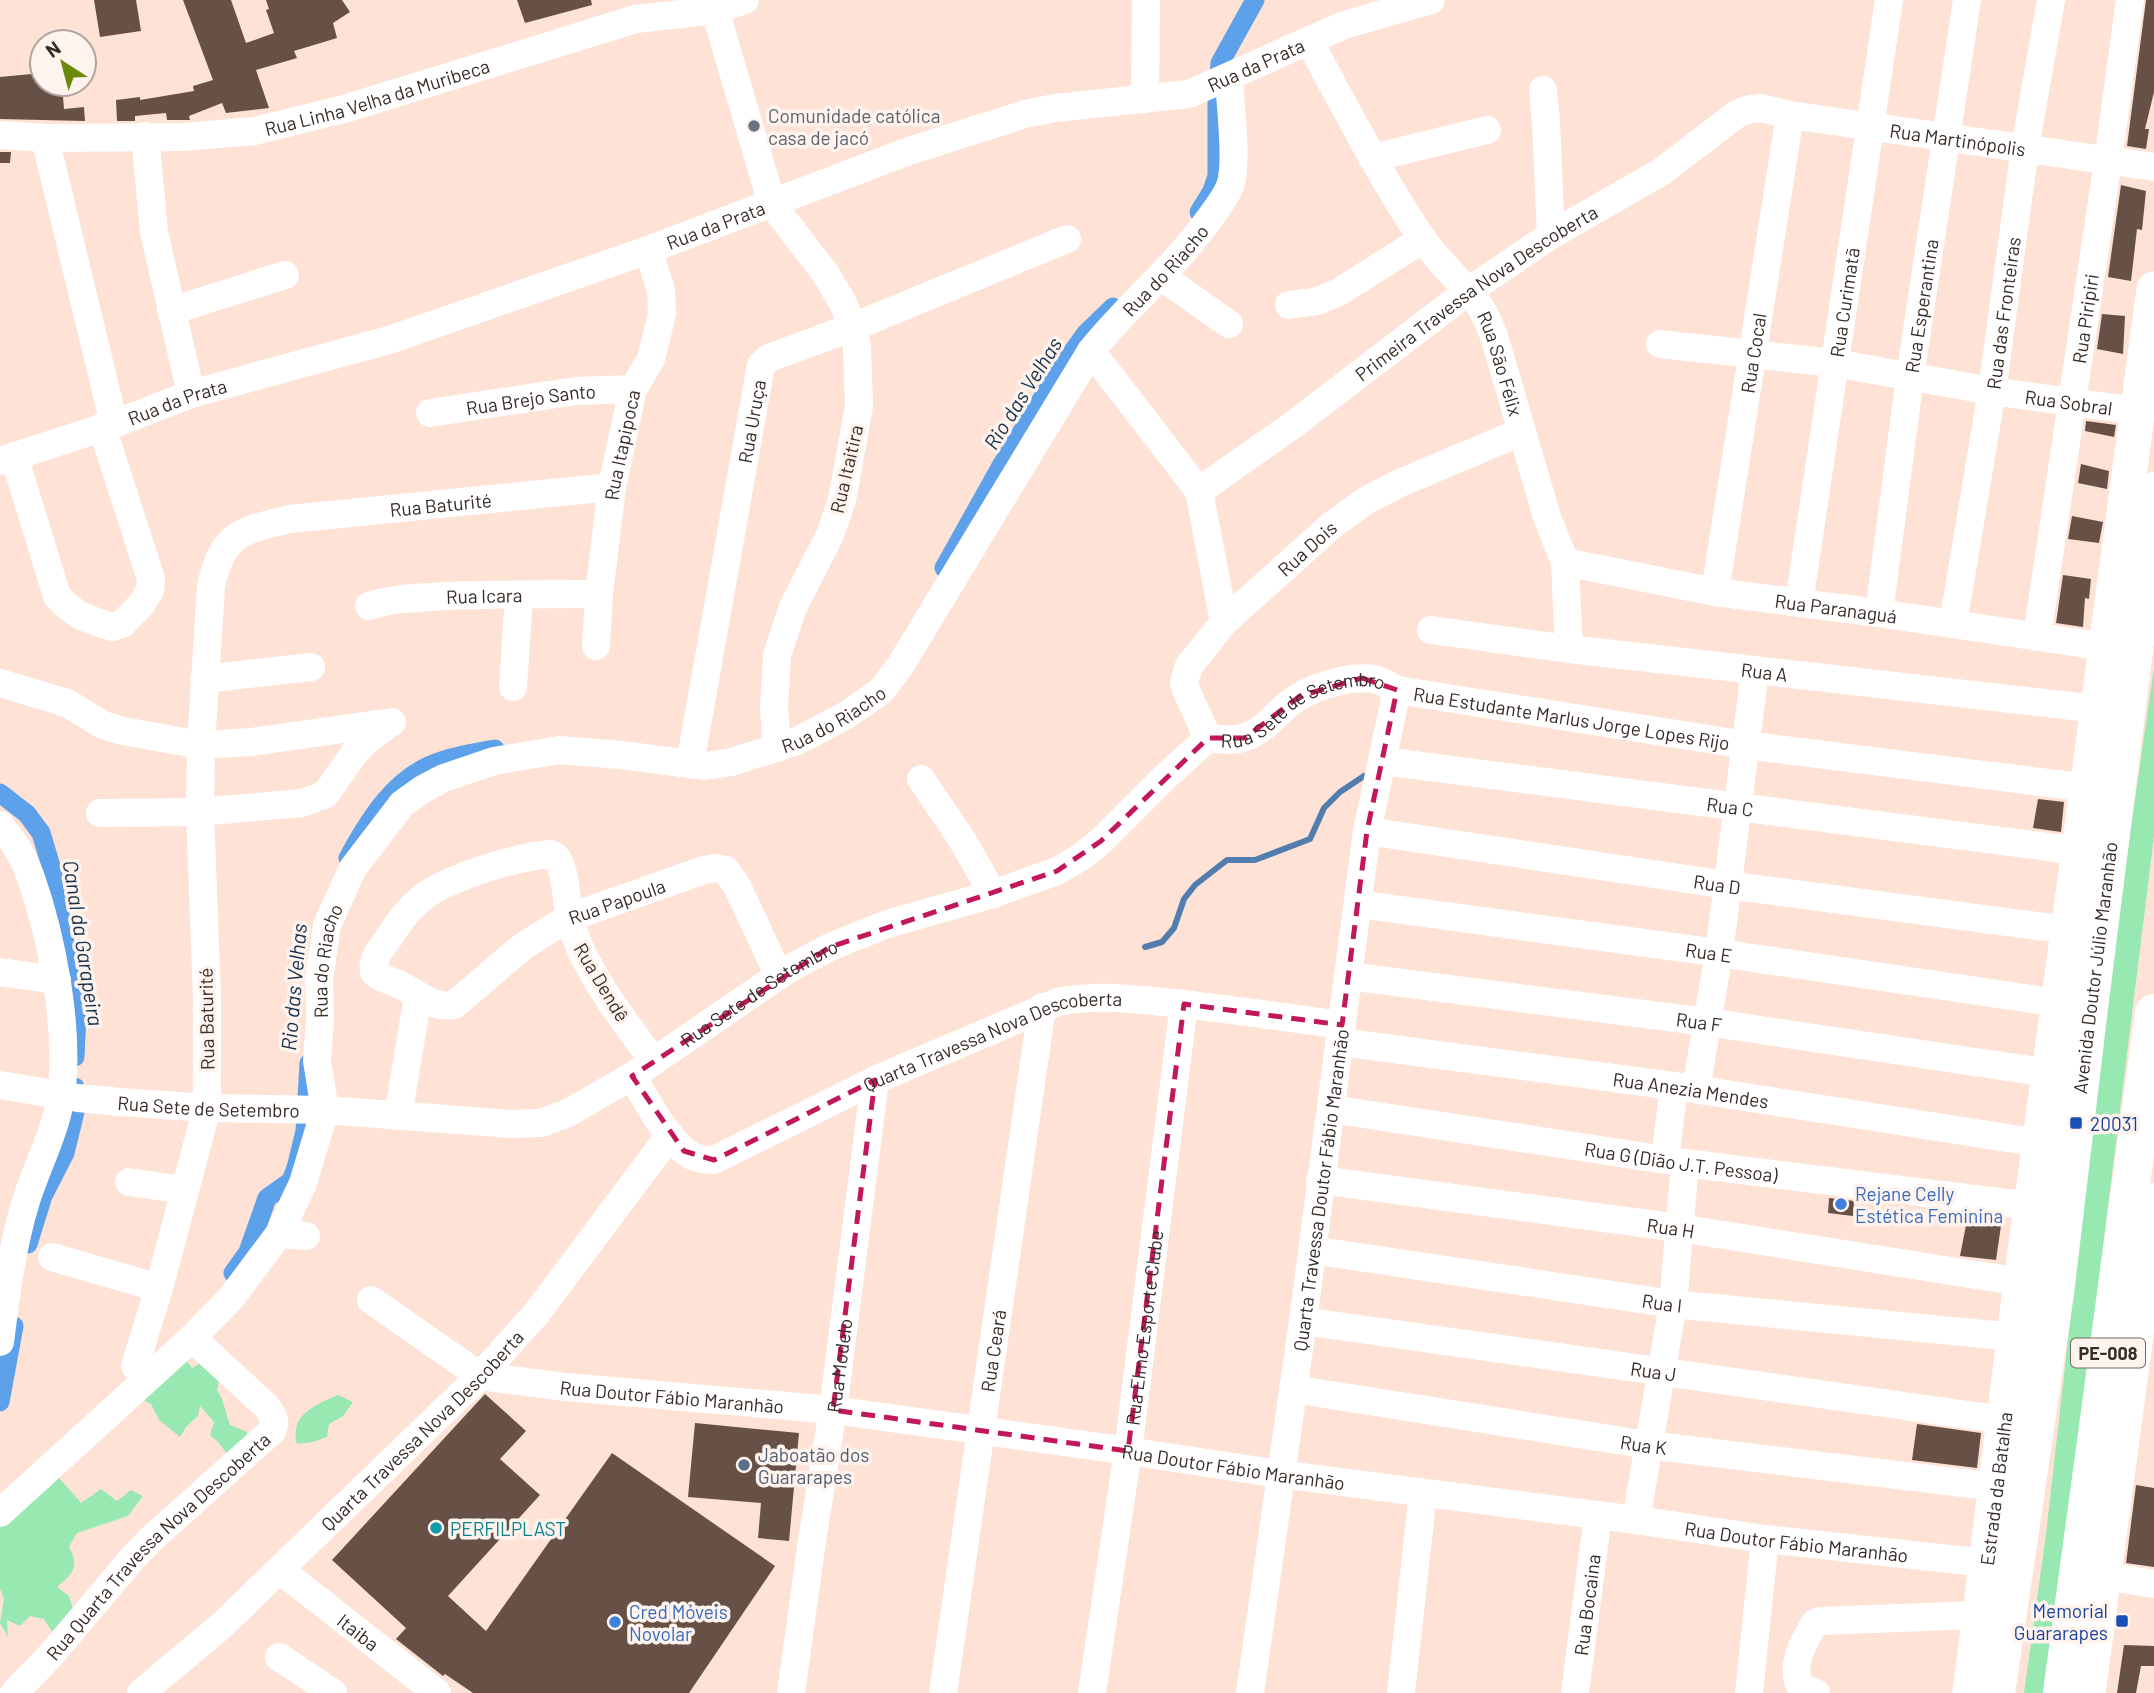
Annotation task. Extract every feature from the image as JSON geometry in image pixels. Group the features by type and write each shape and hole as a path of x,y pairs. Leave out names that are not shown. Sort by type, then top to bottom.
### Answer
{"highway":[{"name":"Avenida Doutor Júlio Maranhão","path":"1996,1693 2055,1293 2154,491"},
{"name":"PE-008","path":"2062,1693 2154,1013"}],"main road":[{"name":"Avenida Doutor Júlio Maranhão","path":"2021,1282 2154,289"},
{"path":"2088,1693 2154,1201"},
{"name":"Estrada da Batalha","path":"1970,1693 2021,1282"}],"street":[{"name":"Rua Linha Velha da Muribeca","path":"0,135 45,138 183,137 255,131 296,122 645,9 678,16 715,10 745,0"},
{"path":"1145,99 1146,0"},
{"name":"Rua da Prata","path":"7,459 191,394 388,340 648,250 909,151 1025,114 1055,108 1189,94 1344,25 1431,0"},
{"name":"Rua Curimatã","path":"1800,603 1889,0"},
{"name":"Rua Esperantina","path":"1879,612 1910,377 1967,0"},
{"name":"Rua das Fronteiras","path":"1953,624 1992,391 2025,148 2050,0"},
{"name":"Rua Piripiri","path":"2037,637 2130,0"},
{"path":"715,10 772,204"},
{"name":"Rua São Félix","path":"1309,41 1372,158 1423,239 1477,302 1486,317 1494,336 1547,517 1565,562 1569,649"},
{"name":"Rua do Riacho","path":"320,1110 317,1061 320,1019 318,980 327,925 353,868 402,804 443,778 494,761 559,750 705,766 732,762 776,740 845,716 881,691 900,666 1091,351 1200,232 1230,186 1233,169 1222,81"},
{"path":"1543,90 1550,235"},
{"name":"Rua Martinópolis","path":"1761,108 1790,116 2154,167"},
{"name":"Primeira Travessa Nova Descoberta","path":"1199,491 1290,427 1467,292 1550,235 1661,172 1737,114 1761,108"},
{"name":"Rua Cocal","path":"1715,592 1790,116"},
{"path":"1372,158 1487,130"},
{"path":"145,136 154,232 191,394"},
{"path":"7,459 57,596 79,615 113,627 122,624 141,605 150,590 151,579 108,425 45,138"},
{"name":"Rua Itaitira","path":"772,204 825,273 844,303 858,347 859,406 842,500 830,535 793,607 777,655 774,708 776,740"},
{"name":"Rua Uruça","path":"690,764 761,365 769,358 853,327 1067,239"},
{"path":"1289,305 1318,302 1339,292 1423,239"},
{"name":"Rua Itapipoca","path":"596,646 598,594 612,487 633,389 651,359 662,314 661,290 648,250"},
{"path":"171,312 285,275"},
{"path":"1161,277 1229,324"},
{"path":"1660,344 1752,354"},
{"path":"1091,351 1199,491 1224,622"},
{"name":"Rua Sobral","path":"1752,354 1834,363 1992,391 2137,411"},
{"name":"Rua Brejo Santo","path":"430,413 576,391 633,389"},
{"name":"Rua Dois","path":"1208,738 1184,682 1189,666 1224,622 1303,549 1367,500 1434,467 1521,432"},
{"name":"Rua Baturité","path":"135,1366 159,1289 207,1108 207,998 200,812 201,745 211,586 216,562 228,542 266,525 290,520 612,487"},
{"name":"Rua Paranaguá","path":"1565,562 1715,592 1879,612 2106,647"},
{"name":"Rua Icara","path":"369,606 414,598 598,594"},
{"path":"513,687 519,595"},
{"name":"Rua A","path":"1431,630 1569,649 2098,709"},
{"path":"204,679 311,667"},
{"name":"Rua Estudante Marlus Jorge Lopes Rijo","path":"1636,1520 1673,1304 1678,1228 1675,1161 1685,1087 1707,1023 1719,953 1755,671"},
{"name":"Rua Sete de Setembro","path":"0,1084 69,1097 207,1108 320,1110 512,1124 541,1123 568,1113 643,1069 779,976 830,947 887,924 1046,876 1081,857 1121,823 1165,777 1208,738 1245,738 1258,731 1300,696 1335,682 1376,679 1397,690"},
{"path":"0,682 67,703 103,725 201,745 251,742 392,722 355,752 326,794 314,800 200,812 100,813"},
{"name":"Rua Estudante Marlus Jorge Lopes Rijo","path":"1397,690 1746,744 2088,788"},
{"name":"Quarta Travessa Doutor Fábio Maranhão","path":"1250,1693 1303,1321 1367,831 1397,690"},
{"name":"Rua C","path":"1383,761 2079,851"},
{"path":"921,779 961,838 993,894"},
{"path":"0,825 30,873 57,980 69,1097 44,1153 13,1201 16,1246 1,1333"},
{"name":"Rua D","path":"1367,831 1727,886 2068,930"},
{"name":"Rua Dendê","path":"418,996 399,984 378,976 373,968 376,957 389,937 416,903 450,883 501,863 550,854 555,856 562,869 568,918 580,948 643,1069"},
{"name":"Rua Papoula","path":"418,996 436,1004 454,1005 502,962 568,918 715,868 726,870 737,886 779,976"},
{"name":"Rua E","path":"1358,904 2058,1003"},
{"path":"0,972 57,980"},
{"name":"Rua F","path":"1349,976 1707,1023 2049,1073"},
{"path":"398,1116 418,996"},
{"name":"Quarta Travessa Nova Descoberta","path":"643,1069 670,1135 690,1155 713,1160 875,1080 1042,1007 1077,998 1184,1004 1341,1033"},
{"name":"Rua Elmo Esporte Clube","path":"1092,1693 1129,1451 1184,1004"},
{"name":"Rua Ceará","path":"943,1693 1042,1007"},
{"name":"Rua Anezia Mendes","path":"1341,1033 2040,1143"},
{"name":"Rua Modelo","path":"791,1693 833,1410 875,1080"},
{"name":"Rua G (Dião J.T. Pessoa)","path":"1331,1109 1675,1161 2031,1206"},
{"path":"0,1513 192,1338 293,1235 320,1110"},
{"name":"Quarta Travessa Nova Descoberta","path":"141,1693 221,1626 480,1376 536,1314 670,1135"},
{"name":"Rua H","path":"1320,1180 1678,1228 2021,1282"},
{"path":"129,1182 184,1190"},
{"name":"Rua I","path":"1312,1250 1673,1304 2014,1337"},
{"path":"52,1257 159,1289"},
{"path":"371,1300 480,1376"},
{"name":"Rua J","path":"1303,1321 2004,1420"},
{"name":"Rua Quarta Travessa Nova Descoberta","path":"14,1693 50,1656 141,1549 272,1432 274,1419 266,1406 192,1338"},
{"name":"Rua Doutor Fábio Maranhão","path":"480,1376 566,1387 833,1410 1280,1474 1765,1539 1986,1563"},
{"name":"Rua K","path":"1293,1389 1648,1444 1996,1487"},
{"path":"1401,1693 1423,1493"},
{"name":"Rua Bocaina","path":"1575,1693 1598,1515"},
{"path":"1749,1693 1765,1539"},
{"name":"Itaiba","path":"280,1570 437,1693"},
{"path":"2104,1576 2154,1584"},
{"path":"1816,1693 1801,1687 1796,1672 1809,1632 1819,1621 1979,1615"},
{"path":"279,1657 333,1693"}],"highlighted area":[{"path":"1362,678 1397,690 1367,831 1342,1025 1184,1004 1128,1451 833,1410 875,1080 714,1160 684,1151 632,1076 830,947 1057,871 1101,841 1208,738 1245,738 1300,696"}],"green space":[{"path":"2154,667 2154,837 2093,1327 2043,1693 2024,1693 2046,1534 2108,988"},
{"path":"179,1351 192,1368 208,1359 221,1372 217,1390 230,1425 247,1432 246,1446 230,1458 210,1435 214,1422 200,1406 198,1416 180,1437 159,1420 151,1404 142,1399"},
{"path":"338,1395 353,1402 343,1416 329,1424 327,1437 297,1444 296,1434 300,1418 313,1407"},
{"path":"53,1471 81,1503 101,1489 117,1501 131,1490 143,1496 128,1516 77,1533 69,1547 74,1560 73,1569 57,1587 69,1596 73,1609 60,1644 44,1619 30,1616 20,1626 7,1620 8,1637 0,1623 4,1599 0,1589 0,1519"}],"building":[{"path":"94,0 136,0 141,31 100,37"},
{"path":"183,0 231,0 246,43 274,33 266,10 269,9 266,0 342,0 350,12 333,23 337,38 294,51 297,58 256,70 269,108 226,113 222,103 189,116 190,120 167,120 166,113 135,116 135,121 117,121 116,100 140,97 140,100 194,91 193,86 213,80"},
{"path":"517,0 591,0 592,5 525,23"},
{"path":"2146,0 2154,0 2154,92 2145,129 2149,129 2146,149 2127,146"},
{"path":"28,74 28,98 63,98 64,109 84,107 85,121 0,119 0,77"},
{"path":"0,152 11,152 10,163 0,163"},
{"path":"2121,185 2146,191 2142,230 2137,229 2131,281 2108,277"},
{"path":"2102,314 2125,316 2123,354 2097,349"},
{"path":"2086,421 2116,425 2114,437 2085,431"},
{"path":"2081,464 2109,471 2107,489 2078,483"},
{"path":"2072,516 2103,522 2099,543 2068,539"},
{"path":"2063,575 2091,579 2089,599 2085,598 2083,627 2056,623"},
{"path":"2038,799 2064,802 2061,832 2033,828"},
{"name":"Rejane Celly Estética Feminina","path":"1829,1198 1854,1201 1853,1216 1828,1213"},
{"path":"1968,1215 2002,1219 1996,1260 1960,1256"},
{"name":"Cred Móveis Novolar","path":"485,1394 526,1431 500,1459 540,1495 448,1596 486,1631 612,1453 775,1566 689,1693 473,1693 445,1674 443,1676 396,1639 406,1628 332,1560"},
{"name":"Jaboatão dos Guararapes","path":"695,1423 799,1433 789,1541 758,1538 761,1503 688,1497"},
{"path":"1917,1424 1981,1433 1977,1468 1912,1460"},
{"path":"2136,1485 2154,1488 2154,1567 2126,1563"},
{"path":"2124,1645 2154,1646 2154,1666 2141,1666 2136,1693 2117,1693"}],"waterway":[{"name":"Rio das Velhas","path":"1199,212 1212,191 1217,176 1220,63 1255,0"},
{"name":"Rio das Velhas","path":"944,568 1001,466 1060,369 1086,333 1113,307"},
{"name":"Rio das Velhas","path":"348,858 375,814 410,777 441,761 495,749"},
{"path":"1145,947 1162,942 1174,928 1184,899 1195,885 1227,860 1255,860 1310,839 1324,808 1340,792 1364,776"},
{"name":"Canal da Garapeira","path":"0,793 27,814 41,833 53,873 77,1013 75,1057"},
{"name":"Rio das Velhas","path":"233,1273 248,1252 267,1198 291,1181 296,1168 305,1131 309,1063"},
{"name":"Canal da Garapeira","path":"28,1244 43,1196 65,1153 75,1112 75,1087"},
{"name":"Canal da Garapeira","path":"0,1402 14,1326"}],"place":[{"name":"Comunidade católica casa de jacó","path":"754,126"},
{"name":"20031","path":"2076,1123"},
{"name":"Rejane Celly Estética Feminina","path":"1841,1204"},
{"name":"Jaboatão dos Guararapes","path":"744,1465"},
{"name":"PERFILPLAST","path":"436,1528"},
{"name":"Memorial Guararapes","path":"2122,1621"},
{"name":"Cred Móveis Novolar","path":"615,1622"}]}
